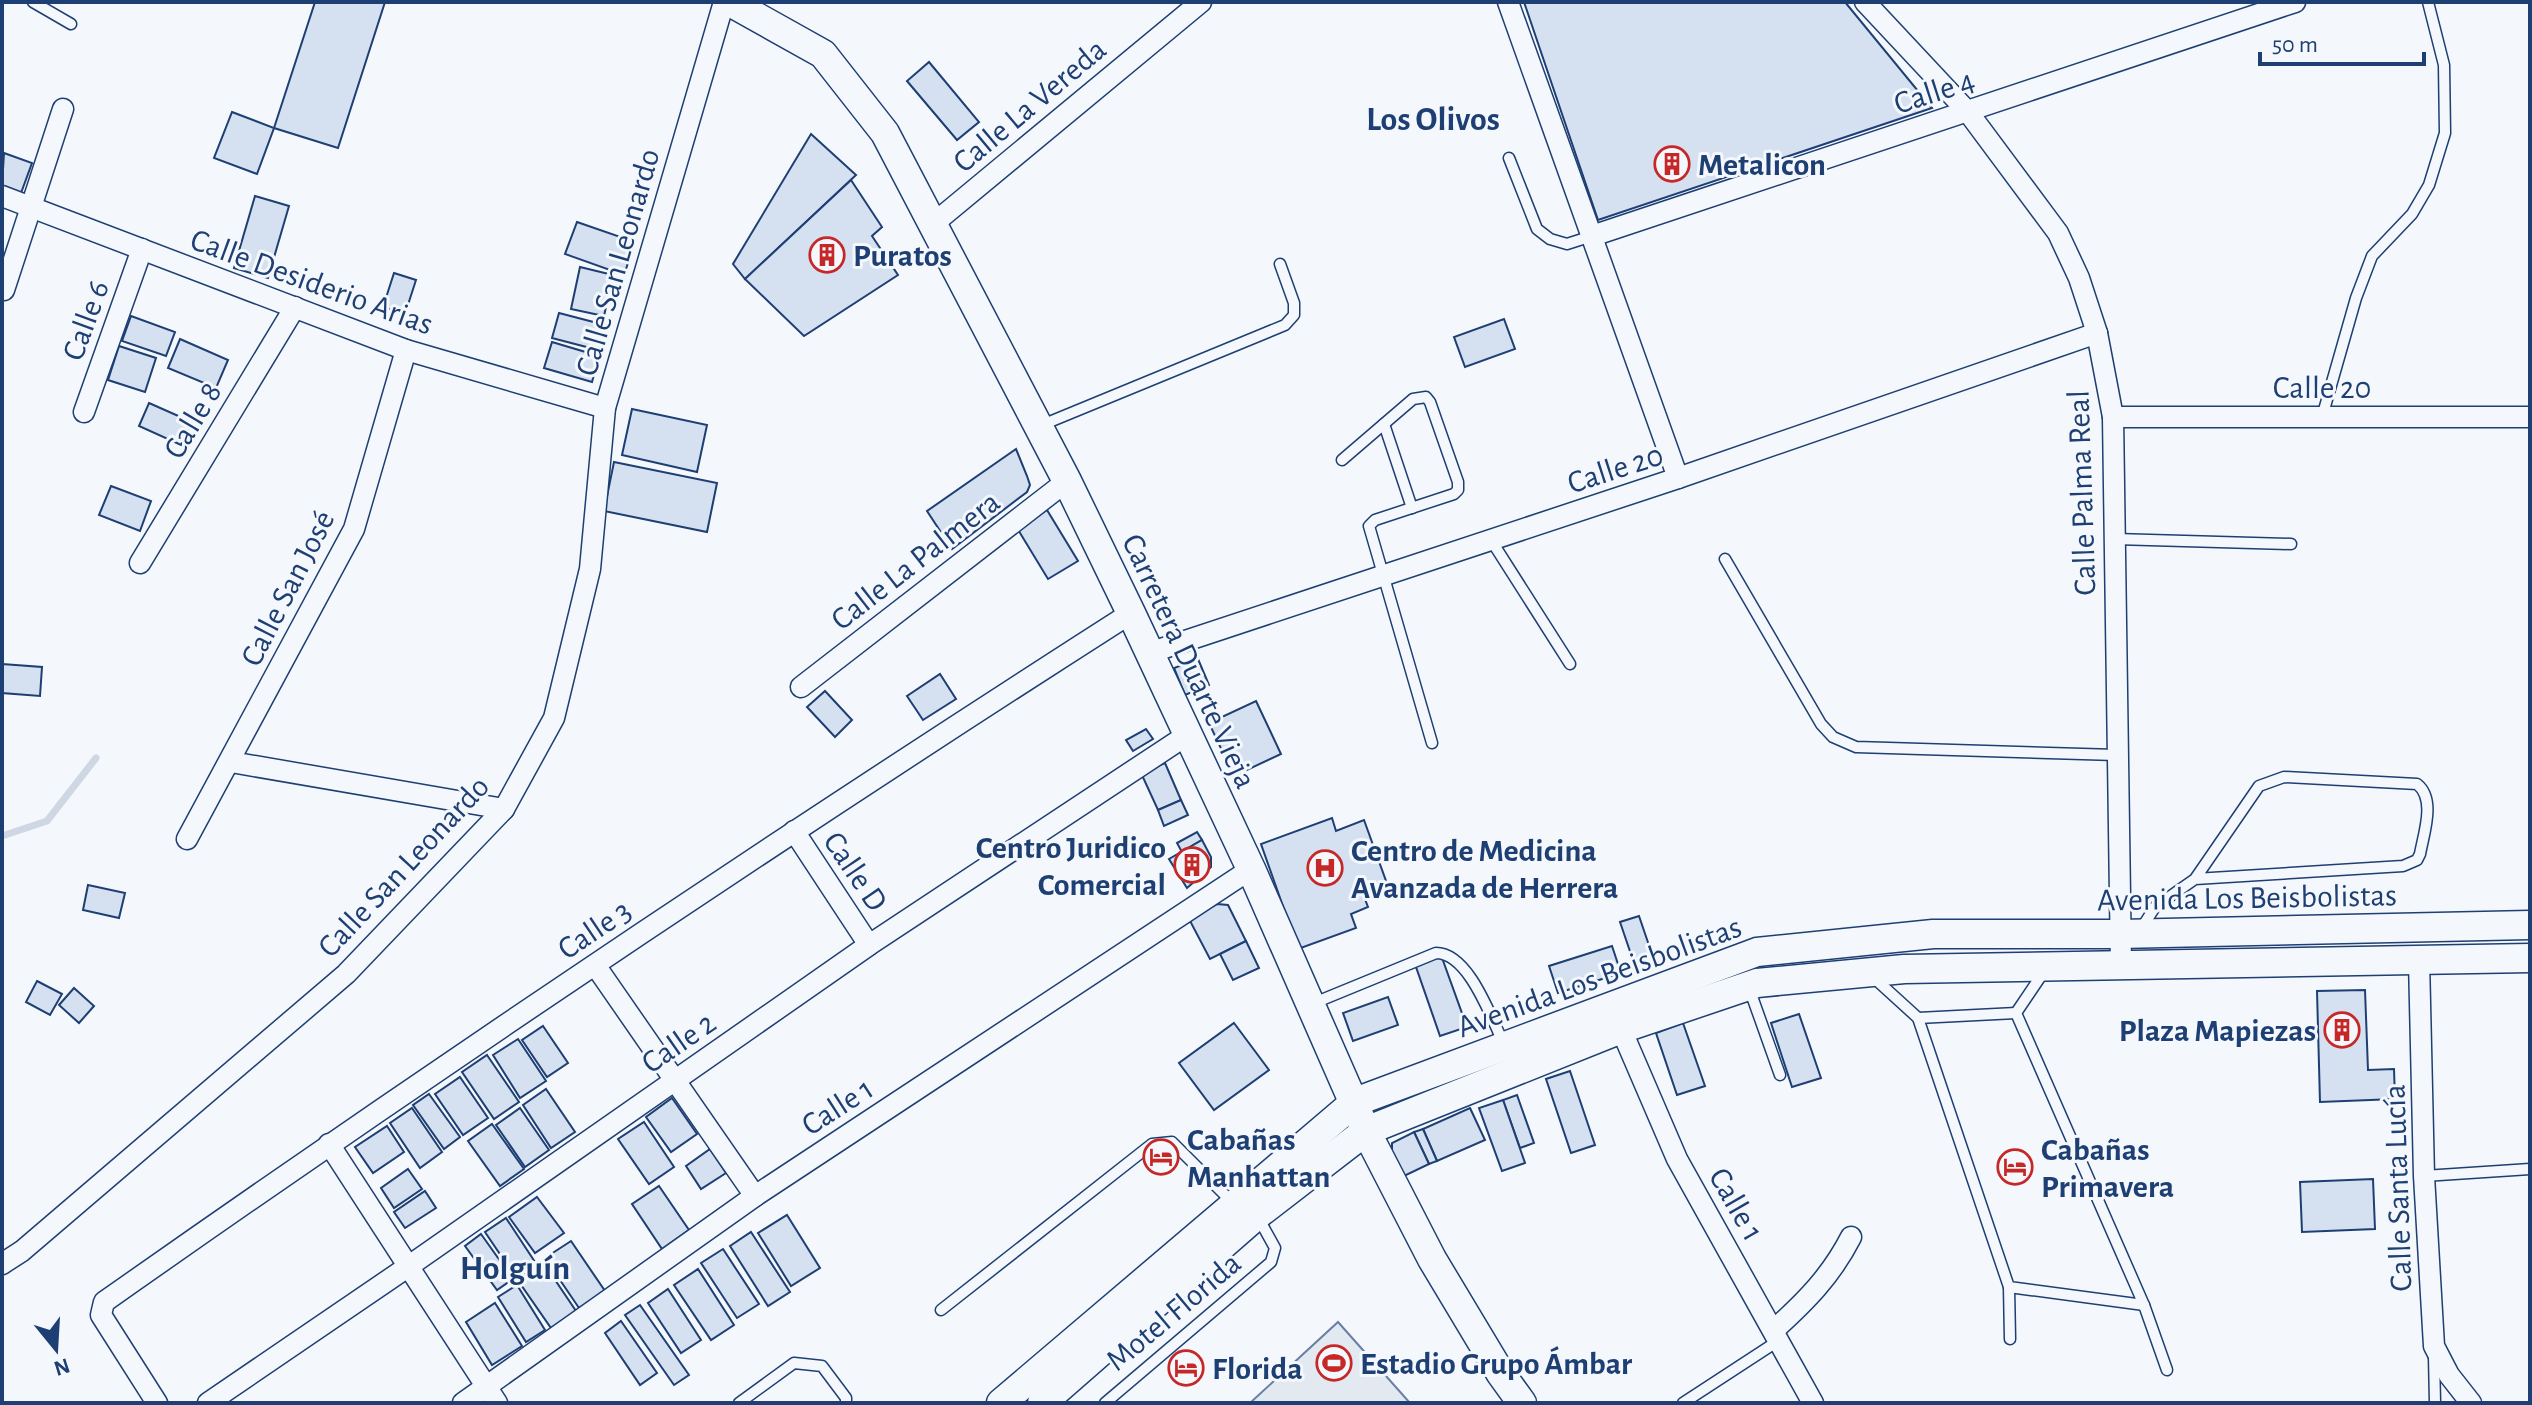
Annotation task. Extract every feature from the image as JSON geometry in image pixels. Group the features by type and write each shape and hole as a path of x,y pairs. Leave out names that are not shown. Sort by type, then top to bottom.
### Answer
{"main road":[{"name":"Carretera Duarte Vieja","path":"730,2 823,54 885,133 1067,481 1131,613 1251,869 1366,1131 1432,1259 1501,1374 1522,1403"},
{"name":"Avenida Los Beisbolistas","path":"1042,1403 1355,1102 1757,952 1933,934 2129,934 2530,925"},
{"name":"Avenida Los Beisbolistas","path":"1001,1403 1245,1209 1366,1131 1621,1029 1749,986 1866,971 2530,958"}],"street":[{"name":"Calle San Leonardo","path":"2,1264 22,1251 346,974 504,809 554,718 590,569 605,408 724,2"},
{"name":"Calle La Vereda","path":"933,224 1201,2"},
{"path":"1508,2 1678,478"},
{"name":"Calle Palma Real","path":"1865,2 1968,112 2058,233 2079,278 2097,333 2113,417 2116,755 2129,934 2121,965"},
{"name":"Calle 4","path":"1592,236 2295,2"},
{"path":"4,290 63,109"},
{"name":"Calle Desiderio Arias","path":"2,196 406,350 605,408"},
{"name":"Calle 6","path":"84,412 142,249"},
{"name":"Calle 8","path":"140,563 295,307"},
{"name":"Calle 20","path":"1149,653 1678,478 2097,333"},
{"name":"Calle San José","path":"187,839 354,529 406,350"},
{"name":"Calle 20","path":"2113,417 2530,417"},
{"name":"Calle La Palmera","path":"801,687 1067,481"},
{"name":"Calle 3","path":"157,1403 101,1315 104,1302 329,1144 794,831 1131,613"},
{"name":"Calle 2","path":"208,1403 869,945 1187,735"},
{"path":"231,762 504,809"},
{"name":"Calle D","path":"794,831 869,945"},
{"name":"Calle 1","path":"463,1403 492,1395 755,1196 1251,869"},
{"name":"Calle Santa Lucía","path":"2419,960 2424,1176 2434,1346 2449,1375 2471,1403"},
{"path":"595,965 755,1196"},
{"name":"Calle 1","path":"1621,1029 1677,1159 1813,1403"},
{"path":"329,1144 492,1395"},
{"path":"1777,1335 1836,1266 1851,1237"}],"lane":[{"path":"33,2 71,24"},
{"path":"2322,417 2356,298 2372,256 2412,214 2429,185 2445,133 2444,65 2428,2"},
{"path":"1509,158 1537,229 1567,244 1592,236"},
{"path":"1038,427 1285,325 1294,315 1294,303 1280,264"},
{"path":"1342,460 1413,399 1426,397 1458,482 1458,490 1454,494 1375,520 1369,526 1432,743"},
{"path":"1384,424 1412,508"},
{"path":"2115,539 2291,544"},
{"path":"1491,540 1570,664"},
{"path":"1725,559 1821,724 1844,743 1856,747 2116,755"},
{"path":"2129,934 2155,907 2195,879 2248,799 2259,786 2271,780 2284,777 2417,784 2424,789 2428,799 2420,854 2417,860 2403,866 2195,879"},
{"path":"1312,1004 1436,953 1447,953 1457,959 1466,971 1505,1046"},
{"path":"2016,1013 2047,967"},
{"path":"1866,971 1918,1018 2009,1287 2010,1339"},
{"path":"1749,986 1780,1075"},
{"path":"1918,1018 2016,1013"},
{"path":"2016,1013 2144,1305 2167,1370"},
{"path":"941,1310 1152,1144 1172,1142 1245,1209"},
{"path":"2424,1176 2530,1169"},
{"name":"Motel Florida","path":"1105,1403 1271,1262 1275,1248 1245,1209"},
{"path":"2009,1287 2144,1305"},
{"path":"1683,1403 1777,1335"},
{"path":"2434,1346 2435,1403"},
{"path":"739,1403 794,1363 822,1366 846,1398 846,1403"}],"shaded area":[{"name":"Estadio Grupo Ámbar","path":"1338,1322 1410,1403 1250,1403"}],"building":[{"path":"315,2 385,2 338,148 274,128"},
{"name":"Metalicon","path":"1524,2 1845,2 1932,108 1598,220"},
{"path":"929,62 979,122 957,140 907,81"},
{"path":"232,112 274,128 257,174 214,158"},
{"path":"811,134 856,175 745,279 733,264"},
{"path":"4,153 32,163 21,193 2,186"},
{"name":"Puratos","path":"851,180 882,227 872,236 898,275 804,336 745,279"},
{"path":"255,196 289,206 268,278 234,268"},
{"path":"577,222 635,242 624,275 565,254"},
{"path":"580,267 613,275 604,316 571,309"},
{"path":"394,273 416,280 405,314 383,307"},
{"path":"559,313 605,325 598,350 552,338"},
{"path":"131,316 175,332 166,356 122,341"},
{"path":"1504,319 1515,349 1465,367 1454,337"},
{"path":"180,339 228,360 216,388 168,368"},
{"path":"552,342 599,356 592,382 544,368"},
{"path":"119,346 156,358 145,392 108,380"},
{"path":"149,403 192,422 181,445 139,426"},
{"path":"632,409 707,425 697,472 622,455"},
{"path":"1016,449 1030,485 1027,492 952,549 927,511"},
{"path":"614,462 717,483 707,532 604,511"},
{"path":"111,486 151,501 140,531 99,515"},
{"path":"1047,510 1078,561 1048,579 1017,528"},
{"path":"1198,659 1209,685 1185,695 1174,668"},
{"path":"2,664 42,667 40,696 2,693"},
{"path":"940,674 956,699 923,720 907,696"},
{"path":"825,691 852,720 835,737 807,707"},
{"path":"1256,701 1281,754 1234,776 1209,723"},
{"path":"1146,729 1153,739 1133,751 1126,740"},
{"path":"1165,763 1181,800 1158,810 1141,773"},
{"path":"1181,800 1188,815 1164,826 1158,810"},
{"name":"Centro de Medicina Avanzada de Herrera","path":"1332,818 1336,831 1364,820 1390,892 1370,899 1368,892 1363,894 1368,907 1351,914 1356,928 1298,949 1261,844"},
{"path":"1197,832 1202,840 1182,852 1177,843"},
{"name":"Centro Juridico Comercial","path":"1202,840 1211,857 1211,867 1187,888 1169,859"},
{"path":"88,885 125,893 119,918 83,910"},
{"path":"1217,904 1228,905 1246,941 1210,959 1189,919"},
{"path":"1639,916 1654,960 1635,966 1620,922"},
{"path":"1246,941 1259,968 1233,980 1220,954"},
{"path":"1612,946 1621,973 1558,993 1549,966"},
{"path":"1441,955 1467,1027 1440,1036 1415,964"},
{"path":"37,981 62,994 50,1015 26,1002"},
{"path":"74,988 94,1006 79,1023 59,1005"},
{"name":"Plaza Mapiezas","path":"2365,990 2368,1070 2394,1069 2395,1099 2320,1102 2317,991"},
{"path":"1388,997 1398,1025 1353,1041 1343,1013"},
{"path":"1799,1014 1821,1078 1792,1087 1771,1023"},
{"path":"1234,1023 1269,1070 1214,1110 1179,1063"},
{"path":"1683,1023 1705,1086 1677,1095 1656,1033"},
{"path":"543,1026 568,1063 547,1077 522,1040"},
{"path":"518,1039 546,1081 520,1098 493,1055"},
{"path":"487,1055 519,1102 494,1119 462,1072"},
{"path":"1570,1071 1595,1145 1571,1153 1546,1079"},
{"path":"460,1077 488,1118 463,1135 435,1094"},
{"path":"546,1089 575,1132 551,1148 523,1105"},
{"path":"429,1094 460,1137 444,1149 413,1105"},
{"path":"1517,1095 1534,1143 1520,1148 1503,1100"},
{"path":"672,1098 697,1134 671,1152 646,1117"},
{"path":"1503,1100 1525,1163 1502,1171 1479,1108"},
{"path":"412,1108 442,1152 420,1168 390,1123"},
{"path":"520,1108 549,1150 525,1167 496,1125"},
{"path":"1470,1108 1485,1140 1437,1161 1423,1129"},
{"path":"644,1122 674,1167 649,1184 618,1139"},
{"path":"492,1124 524,1169 500,1186 468,1141"},
{"path":"387,1126 404,1152 373,1173 355,1147"},
{"path":"1423,1129 1437,1161 1429,1164 1414,1132"},
{"path":"1414,1132 1429,1164 1402,1177 1392,1156 1392,1143"},
{"path":"710,1149 726,1173 701,1189 686,1166"},
{"path":"408,1169 422,1189 394,1208 381,1188"},
{"path":"2373,1179 2375,1229 2302,1232 2300,1182"},
{"path":"659,1186 689,1230 662,1249 632,1204"},
{"path":"425,1191 436,1208 405,1228 394,1212"},
{"path":"537,1197 564,1233 535,1253 509,1217"},
{"path":"787,1215 820,1268 791,1286 758,1233"},
{"path":"506,1218 535,1262 514,1275 485,1232"},
{"path":"751,1232 790,1292 768,1306 730,1246"},
{"path":"481,1234 513,1279 497,1290 465,1246"},
{"path":"571,1241 605,1291 579,1308 545,1258"},
{"path":"723,1249 759,1304 737,1318 701,1263"},
{"path":"543,1262 576,1311 551,1328 517,1279"},
{"path":"698,1269 734,1325 711,1340 674,1285"},
{"path":"517,1285 545,1330 526,1342 498,1297"},
{"path":"668,1289 701,1340 681,1353 648,1303"},
{"path":"495,1303 522,1346 492,1365 466,1322"},
{"path":"640,1305 689,1375 674,1385 625,1315"},
{"path":"621,1321 657,1373 640,1385 605,1333"}],"waterway":[{"path":"2,836 47,821 96,758"}],"place":[{"name":"Metalicon","path":"1672,164"},
{"name":"Puratos","path":"827,255"},
{"name":"Centro Juridico Comercial","path":"1192,865"},
{"name":"Centro de Medicina Avanzada de Herrera","path":"1325,868"},
{"name":"Plaza Mapiezas","path":"2342,1030"},
{"name":"Cabañas Manhattan","path":"1161,1157"},
{"name":"Cabañas Primavera","path":"2015,1167"},
{"name":"Estadio Grupo Ámbar","path":"1334,1363"},
{"name":"Florida","path":"1186,1368"}],"district":[{"name":"Los Olivos","path":"1433,118"},
{"name":"Holguín","path":"515,1267"}]}
